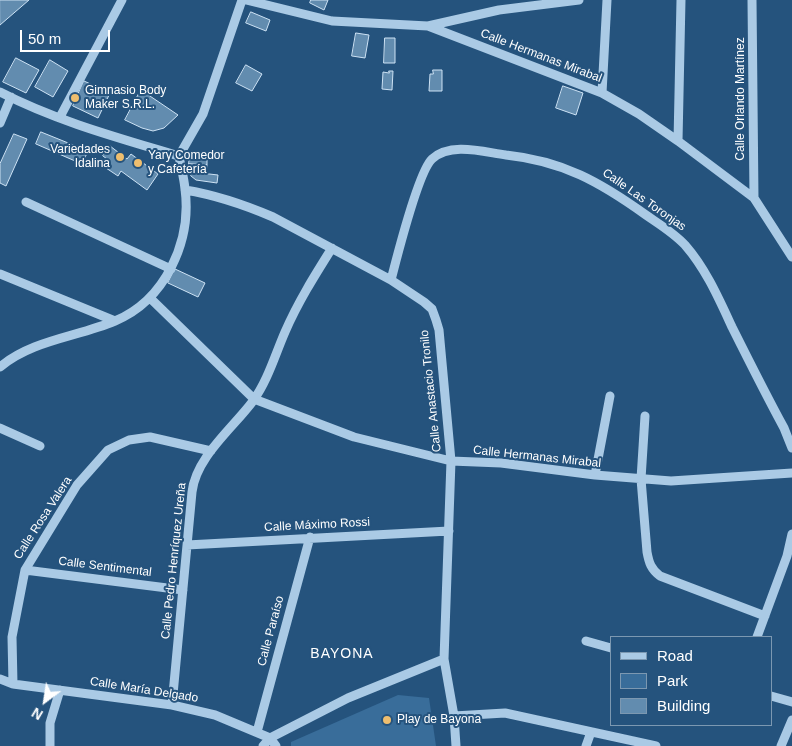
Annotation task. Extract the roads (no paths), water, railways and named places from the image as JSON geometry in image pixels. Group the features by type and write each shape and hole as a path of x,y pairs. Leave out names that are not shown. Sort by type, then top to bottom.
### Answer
{"street":[{"path":"60,117 122,0"},
{"path":"0,368 30,348 115,321 132,312 159,289 171,269 181,240 185,220 185,190 178,156 203,114 244,0 332,21 428,26 499,10 579,0"},
{"path":"602,93 607,0"},
{"path":"678,140 681,0"},
{"name":"Calle Orlando Martínez","path":"752,0 754,198"},
{"name":"Calle Hermanas Mirabal","path":"428,26 602,93 639,114 678,140 754,198 792,257"},
{"path":"0,92 60,117 178,156"},
{"path":"0,124 11,97"},
{"name":"Calle Las Toronjas","path":"391,280 416,194 431,160 441,153 454,149 510,155 549,163 572,171 611,190 666,229 686,246 706,274 784,428 792,448"},
{"name":"Calle Anastacio Tronilo","path":"185,190 224,199 254,209 391,280 432,309 439,330 451,461 444,659 454,716 456,746"},
{"path":"26,202 171,269"},
{"name":"Calle Pedro Henríquez Ureña","path":"172,705 193,485 211,451 254,399 270,369 286,330 332,248"},
{"path":"0,274 115,321"},
{"name":"Calle Hermanas Mirabal","path":"150,298 254,399 354,437 451,461 501,463 595,476 671,481 792,473"},
{"path":"595,476 610,396"},
{"path":"645,416 641,479 647,552 649,563 653,570 660,576 765,616"},
{"path":"0,428 40,446"},
{"name":"Calle Rosa Valera","path":"13,684 12,637 25,570 77,485 108,450 129,440 150,437 211,451"},
{"name":"Calle Máximo Rossi","path":"187,545 449,530"},
{"path":"756,636 787,556 792,534"},
{"name":"Calle Paraíso","path":"257,732 310,537"},
{"name":"Calle Sentimental","path":"25,570 183,590"},
{"path":"586,641 610,648"},
{"path":"263,746 270,738 348,698 444,659"},
{"name":"Calle María Delgado","path":"0,679 13,684 172,705 215,715 270,738 276,746"},
{"path":"50,746 50,723 60,690"},
{"path":"772,696 792,702"},
{"path":"454,716 505,713 656,746"},
{"path":"781,746 792,720"},
{"path":"586,746 591,732"}],"place":[{"name":"Gimnasio Body Maker S.R.L.","path":"75,98"},
{"name":"Variedades Idalina","path":"120,157"},
{"name":"Yary Comedor y Cafetería","path":"138,163"},
{"name":"Play de Bayona","path":"387,720"}],"district":[{"name":"BAYONA","path":"342,654"}]}
